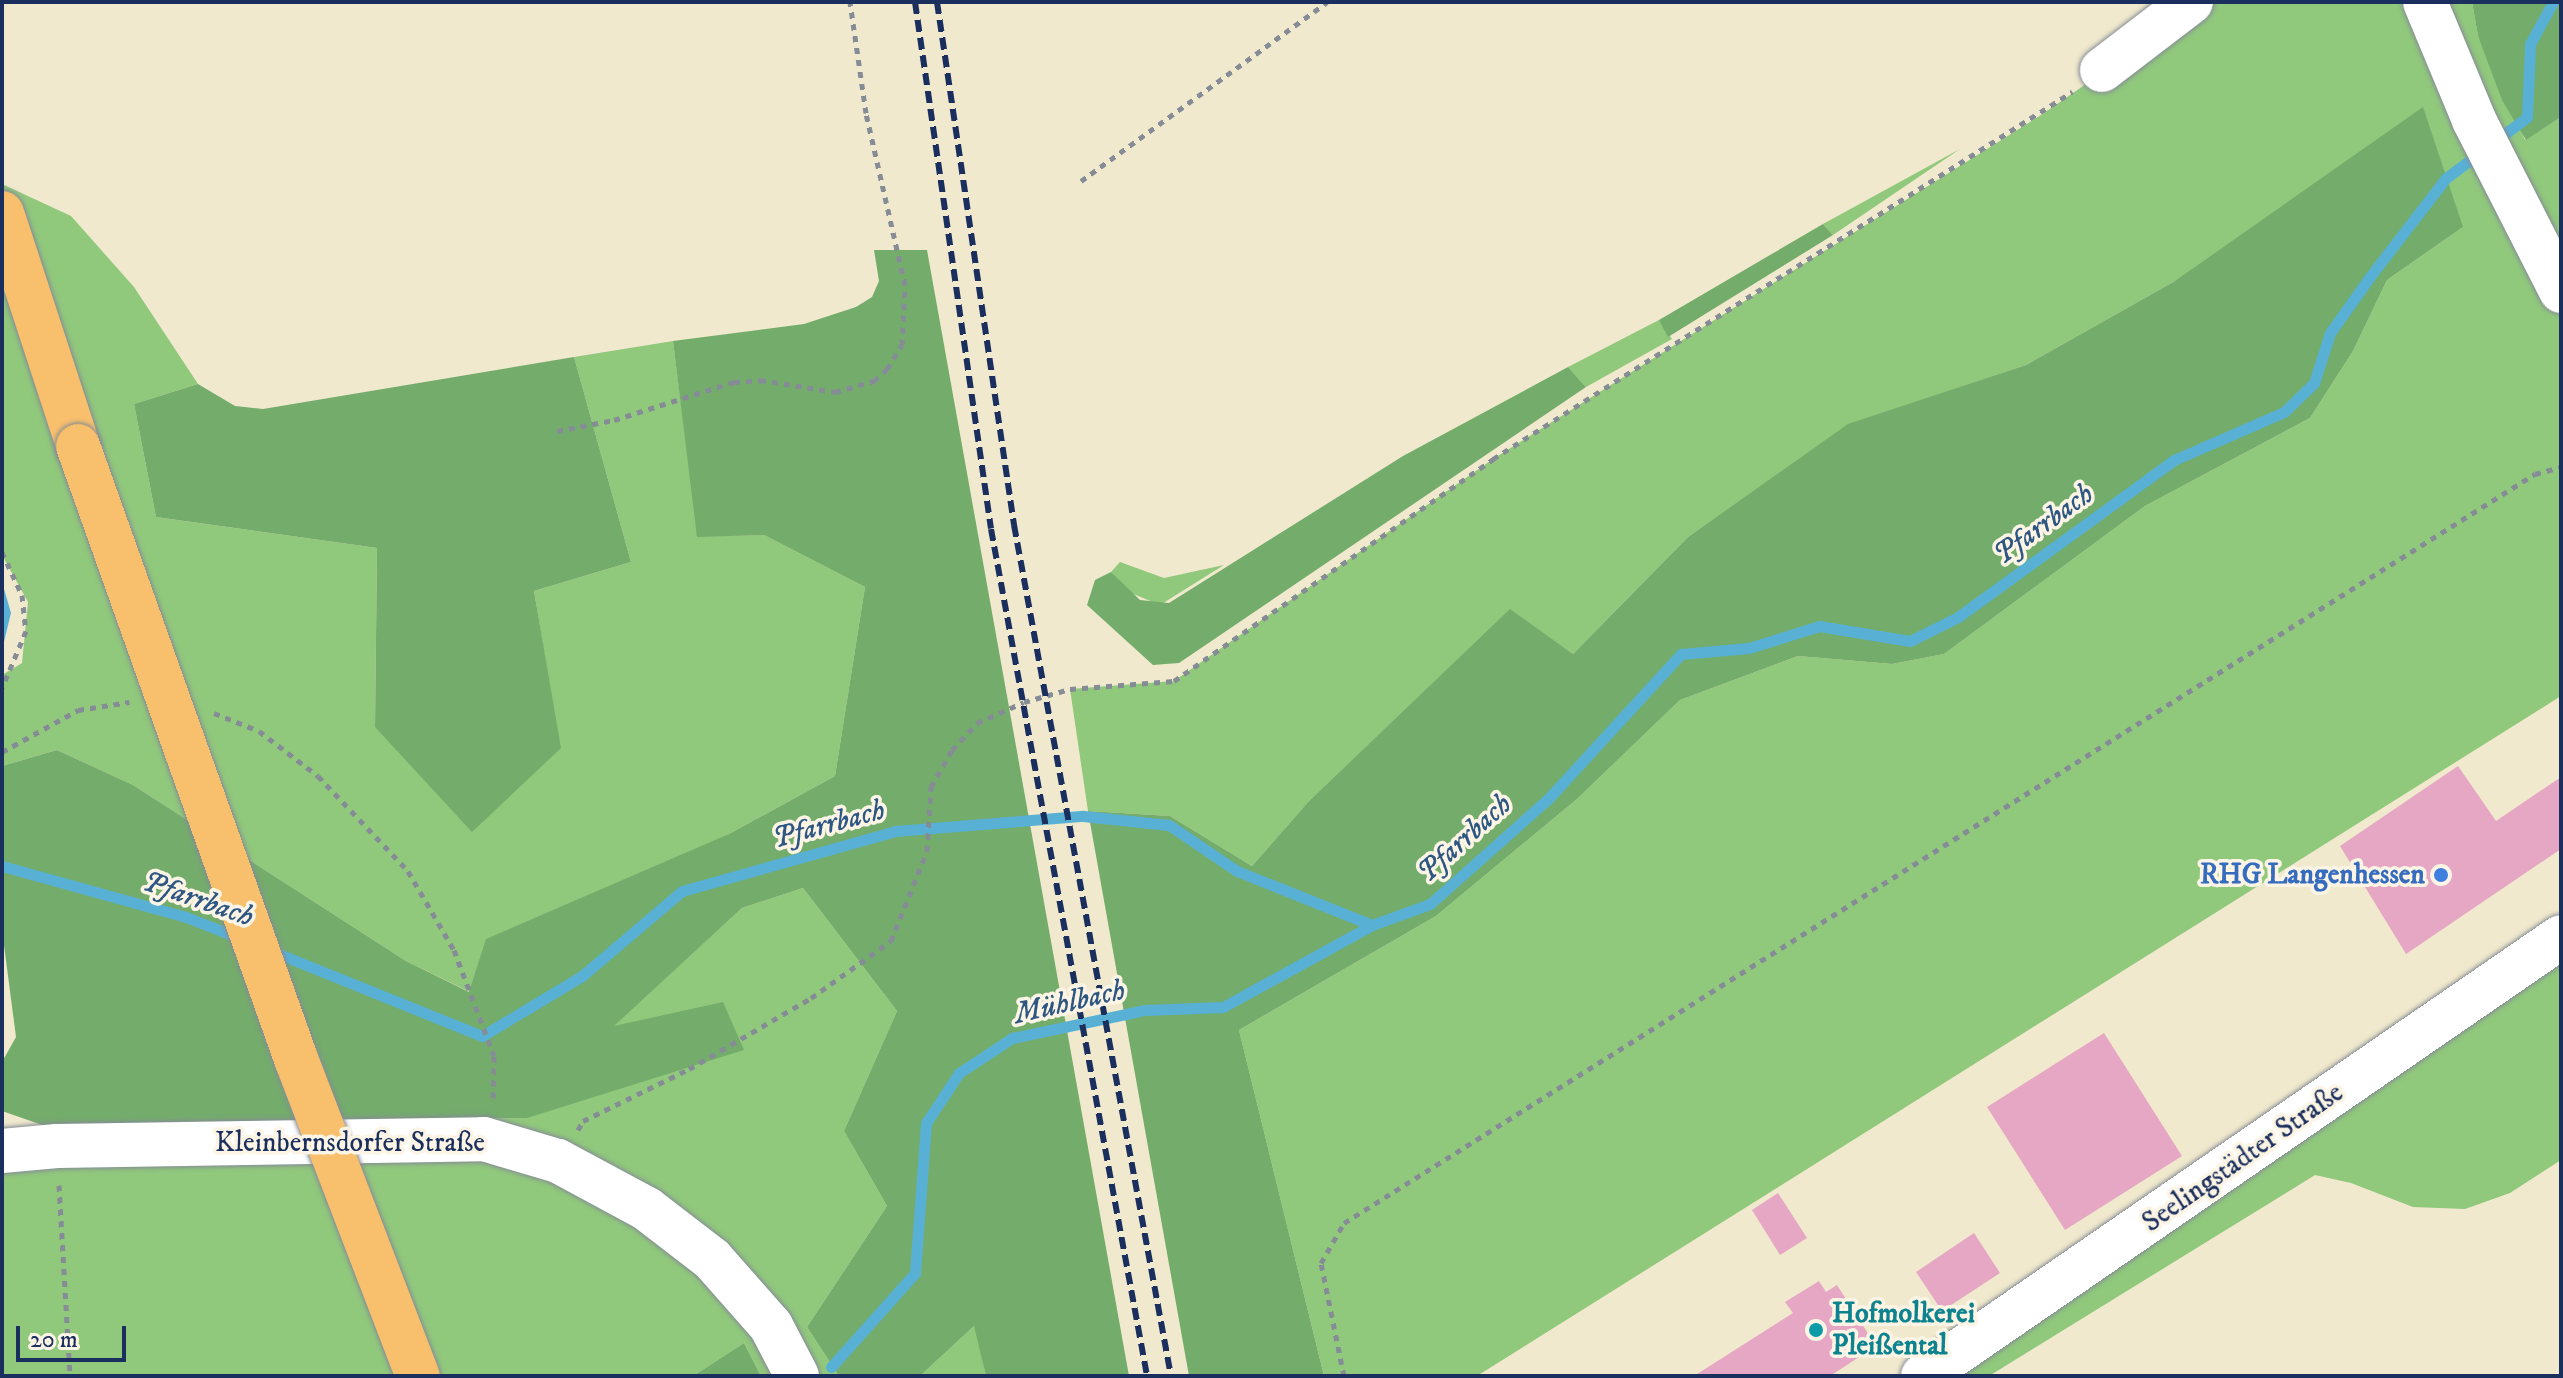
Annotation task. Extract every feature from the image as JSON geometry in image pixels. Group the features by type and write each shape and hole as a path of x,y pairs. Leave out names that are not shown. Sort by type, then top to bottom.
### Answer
{"main road":[{"path":"2,213 78,446 296,1059 418,1376"}],"street":[{"path":"2102,70 2191,2"},
{"path":"2425,2 2474,120 2561,291"},
{"name":"Seelingstädter Straße","path":"1923,1376 2561,937"},
{"name":"Kleinbernsdorfer Straße","path":"2,1151 57,1146 484,1139 558,1161 647,1209 712,1259 771,1326 797,1376"}],"path":[{"path":"557,431 614,420 734,382 760,380 812,391 855,389 880,375 902,345 905,285 866,113 850,2"},
{"path":"1081,181 1327,2"},
{"path":"558,1161 583,1121 689,1069 877,954 899,926 927,851 931,787 952,750 977,723 1024,702 1070,689 1174,681 1493,459 2041,115 2102,70"},
{"path":"1344,1376 1321,1263 1344,1223 2535,474 2561,467"},
{"path":"2,552 22,595 26,631 2,688"},
{"path":"2,752 78,710 141,702"},
{"path":"204,710 238,721 276,743 361,817 427,899 494,1056"},
{"path":"57,1146 70,1376"}],"green space":[{"path":"2205,2 2472,2 2478,36 2525,140 2561,117 2561,696 1477,1376 1324,1376 1239,1030 1436,916 1577,799 1680,700 1798,656 1892,664 1944,654 2145,506 2310,418 2353,351 2387,280 2463,227 2175,281 2026,365 1848,425 1688,537 1573,654 1510,610 1308,802 1252,866 1170,816 1088,811 1070,689 1174,681 1493,459 2041,115"},
{"path":"2472,2 2561,2 2561,117 2526,140 2502,100 2478,36"},
{"path":"2423,107 2463,227 2387,280 2353,351 2310,418 2145,506 1944,654 1892,664 1798,656 1680,700 1577,799 1436,916 1239,1030 1324,1376 1189,1376 1088,811 1170,816 1252,866 1308,802 1510,609 1573,654 1688,537 1848,424 2026,365 2175,281"},
{"path":"1960,149 1833,235 1823,224"},
{"path":"2,184 71,216 134,287 198,384 134,404 156,517 377,548 375,727 560,748 534,591 631,562 574,357 673,341 698,536 764,535 865,587 835,776 729,834 470,992 406,961 133,785 57,750 2,766 2,675 22,663 28,602 2,555"},
{"path":"1823,224 1833,235 1668,337 1659,320"},
{"path":"874,250 927,250 1129,1376 986,1376 974,1326 920,1376 839,1376 807,1327 887,1206 844,1131 897,1011 803,888 742,908 614,1026 723,1002 744,1050 527,1118 48,1127 2,1111 2,1062 16,1037 2,930 2,766 57,750 133,785 406,961 469,992 486,939 729,834 835,776 865,587 764,535 697,537 673,341 804,324 856,307 872,297 879,281"},
{"path":"1659,320 1672,339 1586,387 1568,367"},
{"path":"574,357 631,562 534,591 561,748 472,832 375,727 377,548 156,517 134,404 198,384 235,406 263,409"},
{"path":"1568,367 1586,387 1179,663 1153,665 1087,605 1095,580 1111,572 1140,600 1169,603 1403,456"},
{"path":"1120,562 1164,578 1224,565 1160,605 1131,593 1111,572"},
{"path":"803,888 897,1011 844,1131 887,1206 807,1327 839,1376 761,1376 744,1343 693,1376 2,1376 2,1164 48,1127 527,1118 612,1027 742,908"},
{"path":"2561,921 2561,1160 2510,1193 2465,1209 2413,1207 2351,1183 2315,1175 1989,1376 1931,1376"},
{"path":"975,1325 986,1376 920,1376"},
{"path":"744,1343 761,1376 693,1376"}],"water":[{"path":"2,582 11,613 2,650"}],"building":[{"name":"RHG Langenhessen","path":"2458,766 2496,821 2561,777 2561,849 2406,954 2340,846"},
{"path":"2104,1033 2182,1156 2065,1230 1987,1107"},
{"path":"1778,1193 1807,1238 1780,1255 1752,1210"},
{"path":"1974,1233 2000,1273 1942,1311 1916,1272"},
{"name":"Hofmolkerei Pleißental","path":"1819,1281 1826,1292 1837,1285 1876,1346 1830,1376 1694,1376 1793,1313 1785,1302"}],"waterway":[{"name":"Pfarrbach","path":"2494,142 2527,117 2530,44 2553,2"},
{"name":"Pfarrbach","path":"269,950 482,1036 582,976 682,891 895,831 1083,816 1169,825 1237,871 1372,925 1430,904 1548,799 1681,654 1749,648 1819,626 1910,641 1958,617 2174,460 2284,412 2314,383 2330,333 2372,274 2446,178 2481,152"},
{"name":"Pfarrbach","path":"2,866 186,917 242,939"},
{"name":"Mühlbach","path":"831,1367 915,1273 926,1123 959,1073 1012,1038 1145,1010 1223,1007 1372,925"}],"railway":[{"path":"915,2 991,529 1147,1376"},
{"path":"937,2 1014,525 1171,1376"}],"place":[{"name":"RHG Langenhessen","path":"2441,875"},
{"name":"Hofmolkerei Pleißental","path":"1816,1330"}]}
